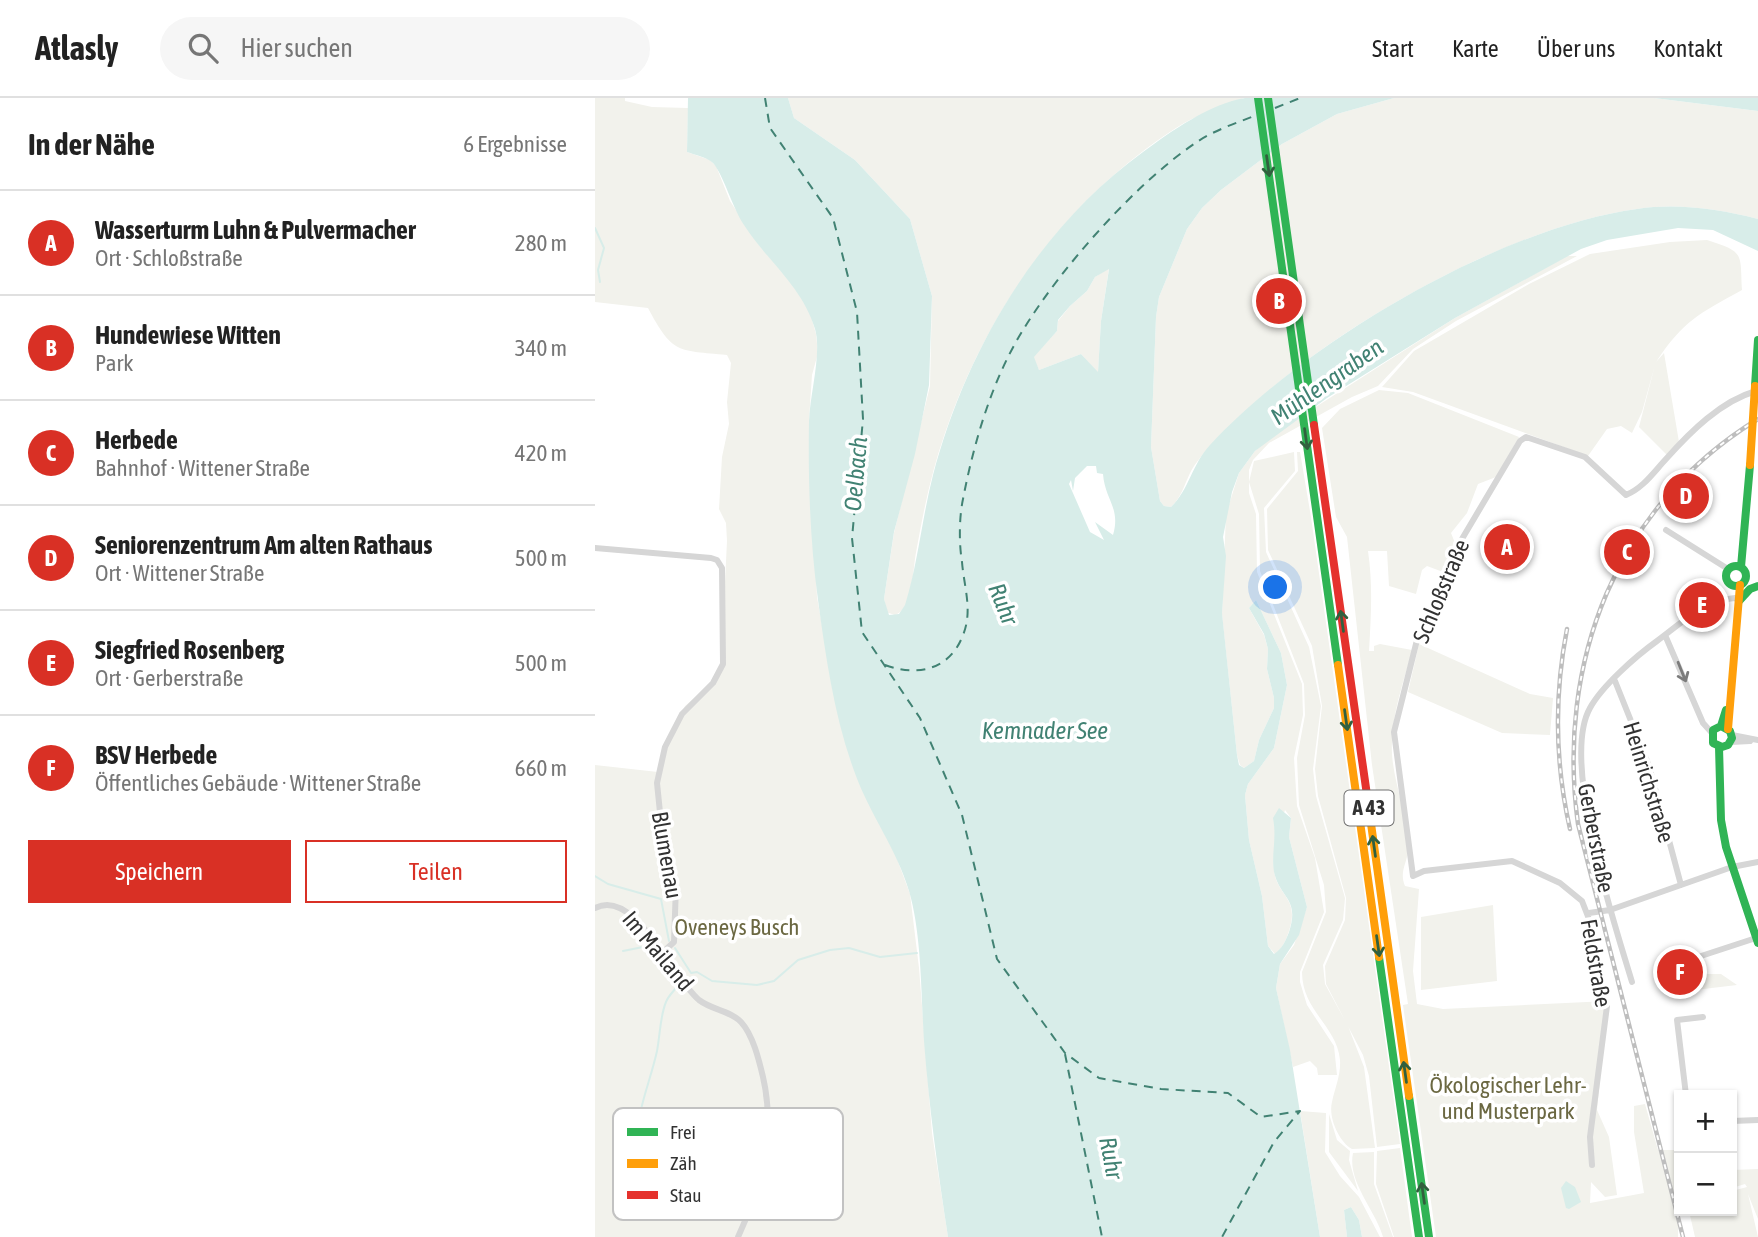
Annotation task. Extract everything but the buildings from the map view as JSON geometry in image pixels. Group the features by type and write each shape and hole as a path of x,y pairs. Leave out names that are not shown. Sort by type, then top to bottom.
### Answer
{"main road":[{"name":"A 43","path":"1258,98 1419,1237"},
{"name":"A 43","path":"1268,98 1429,1237"},
{"path":"1758,340 1757,388 1744,529 1734,567 1726,579 1758,585"},
{"path":"1734,567 1740,582 1726,738 1720,768 1721,820 1732,867 1757,941"},
{"path":"1737,603 1750,589 1758,585"},
{"path":"1712,733 1726,738 1713,743 1712,733"}],"street":[{"name":"Schloßstraße","path":"1413,876 1394,732 1420,628 1459,544 1514,450 1526,437 1585,457 1624,494 1640,487 1705,421 1757,388"},
{"path":"1666,530 1734,567"},
{"name":"Blumenau","path":"595,548 711,558 717,560 722,568 725,598 723,664 713,683 683,714 665,747 657,783 661,832 676,886 677,905 674,942 662,954"},
{"name":"Gerberstraße","path":"1632,982 1610,910 1587,817 1582,749 1584,722 1590,708 1615,681 1665,635 1715,602 1737,603"},
{"path":"1665,635 1703,723 1712,733"},
{"name":"Heinrichstraße","path":"1615,681 1649,766 1681,885"},
{"path":"1726,738 1757,740"},
{"name":"Feldstraße","path":"1413,876 1424,871 1512,861 1573,892 1589,913 1604,975 1607,1014 1590,1137 1592,1166"},
{"path":"1589,913 1610,910 1732,867 1758,862"},
{"name":"Im Mailand","path":"595,908 611,904 628,910 698,999 743,1025 763,1076 766,1108"},
{"path":"1698,957 1757,941"},
{"path":"1685,1090 1677,1020 1703,1017"},
{"path":"1737,1121 1758,1120"},
{"name":"Im Mailand","path":"738,1237 744,1220"}],"green space":[{"name":"Oveneys Busch","path":"595,98 625,98 625,101 652,107 688,108 687,152 710,160 716,166 730,201 759,245 798,290 809,309 816,334 818,353 812,375 809,420 817,597 834,693 857,777 890,840 910,894 919,968 932,1133 948,1237 595,1237 595,765 658,772 665,747 685,706 707,687 721,665 727,541 726,523 719,509 722,457 729,424 727,402 731,363 727,355 687,350 671,342 648,308 595,302"},
{"path":"788,98 1244,98 1184,123 1136,156 1099,188 1035,261 983,343 962,387 936,461 909,597 904,608 895,615 886,612 884,599 894,533 930,386 932,296 910,219 855,160 794,118"},
{"path":"1394,98 1654,98 1758,111 1758,219 1698,208 1637,209 1588,219 1535,236 1428,284 1327,346 1283,379 1213,442 1193,468 1176,502 1171,507 1164,506 1160,501 1151,447 1156,317 1159,297 1187,229 1202,208 1221,190 1282,144 1337,114"},
{"path":"1707,240 1734,251 1738,256 1742,290 1693,319 1656,362 1664,353 1679,442 1667,455 1639,427 1655,365 1642,412 1632,433 1621,426 1607,429 1588,456 1413,392 1382,387 1414,351 1529,284 1590,254 1670,242"},
{"path":"1567,256 1577,256 1456,321 1413,349 1378,386 1352,397 1269,443 1253,460 1249,470 1249,493 1256,514 1257,572 1302,684 1303,715 1294,758 1297,806 1315,858 1324,912 1300,972 1300,982 1307,1005 1334,1046 1337,1075 1318,1075 1317,1068 1310,1061 1293,1067 1276,988 1280,964 1294,945 1307,907 1289,837 1291,818 1285,810 1275,847 1274,870 1279,886 1290,904 1292,920 1285,941 1275,954 1268,946 1262,896 1249,840 1245,795 1248,784 1274,748 1287,685 1281,653 1256,600 1249,608 1264,635 1268,649 1267,669 1274,708 1259,740 1254,761 1244,768 1237,755 1222,614 1226,514 1239,473 1255,451 1278,431 1455,318"},
{"path":"1109,268 1101,321 1098,373 1081,354 1039,370 1033,357 1057,331 1058,321 1070,306 1087,291 1095,277"},
{"name":"Ökologischer Lehr- und Musterpark","path":"1379,390 1408,393 1519,437 1496,477 1478,484 1467,513 1451,533 1455,543 1443,572 1427,566 1422,570 1416,594 1389,586 1387,551 1368,551 1371,589 1369,651 1374,651 1374,646 1380,644 1412,650 1395,715 1392,754 1408,838 1403,881 1405,886 1419,889 1413,971 1417,1004 1443,1009 1608,1001 1597,1110 1609,1137 1617,1195 1605,1197 1591,1182 1590,1203 1644,1193 1634,1132 1634,1106 1645,1104 1658,1150 1674,1150 1674,1216 1678,1216 1678,1237 1436,1237 1403,1005 1408,1004 1372,765 1347,537 1336,517 1322,428 1340,409"},
{"path":"1294,452 1295,471 1264,508 1266,552 1309,647 1321,706 1313,769 1316,796 1345,898 1343,920 1323,965 1325,984 1348,1026 1364,1067 1375,1148 1352,1149 1343,1141 1336,1128 1331,1108 1340,1071 1338,1048 1313,1008 1304,986 1302,972 1326,912 1324,885 1299,805 1297,758 1305,715 1304,684 1260,571 1259,514 1249,482 1254,461"},
{"path":"1297,452 1300,452 1311,517 1400,1144 1377,1147 1369,1076 1363,1055 1326,984 1325,966 1345,920 1346,898 1318,796 1315,769 1322,706 1312,646 1268,550 1267,509 1298,471"},
{"path":"1419,644 1530,694 1553,698 1550,735 1502,733 1408,692"},
{"path":"1493,905 1497,981 1421,990 1421,917"},
{"path":"1708,974 1721,974 1737,985 1670,993 1669,985"},
{"path":"1300,1111 1326,1113 1325,1152 1340,1176 1359,1197 1380,1237 1362,1237 1359,1220 1351,1207 1344,1210 1347,1237 1320,1237"},
{"path":"1329,1114 1337,1140 1350,1151 1349,1160 1358,1191 1329,1152"},
{"path":"1400,1148 1412,1237 1394,1237 1376,1184 1377,1151"},
{"path":"1374,1152 1374,1184 1393,1237 1383,1237 1354,1175 1353,1153"},
{"path":"1758,1169 1758,1219 1748,1194 1758,1237 1695,1237 1690,1216 1737,1216 1737,1190 1747,1187 1745,1184 1737,1186 1737,1170"}],"water":[{"name":"Kemnader See","path":"688,98 788,98 794,118 855,160 910,219 932,296 929,385 915,454 894,532 884,599 889,615 899,614 905,605 933,475 947,428 986,338 1011,296 1070,217 1105,183 1143,152 1191,119 1219,106 1245,98 1394,98 1337,114 1282,144 1221,190 1202,208 1187,229 1159,297 1156,317 1151,447 1160,501 1164,506 1171,507 1177,500 1210,445 1250,406 1297,368 1407,296 1466,265 1525,240 1583,220 1637,209 1698,208 1758,219 1758,251 1713,230 1678,228 1607,240 1581,249 1455,318 1327,398 1255,451 1239,473 1232,492 1223,537 1226,556 1222,613 1237,755 1239,765 1244,768 1254,761 1259,740 1274,708 1267,669 1268,649 1264,634 1249,608 1256,600 1281,653 1287,685 1274,748 1248,784 1245,795 1249,840 1262,896 1268,946 1274,954 1287,938 1292,912 1274,872 1273,818 1279,808 1291,818 1289,837 1307,907 1299,935 1280,964 1276,988 1290,1050 1320,1237 948,1237 928,1090 919,946 913,908 904,875 862,791 842,734 821,622 809,488 809,421 817,350 815,329 802,300 744,225 717,168 708,159 687,152","holes":["1109,269 1101,321 1098,372 1081,354 1039,370 1034,357 1057,331 1058,320 1087,291 1095,277","1087,466 1096,466 1097,473 1103,474 1114,511 1113,535 1095,522 1104,540 1090,532 1069,484 1071,480 1073,491 1075,478"]},
{"path":"1654,98 1758,98 1758,111"},
{"path":"1566,1181 1575,1187 1581,1202 1569,1209 1566,1208 1561,1188"},
{"path":"1351,1207 1359,1220 1362,1237 1347,1237 1344,1210"}],"waterway":[{"path":"595,228 604,248 598,270 600,282"},
{"path":"595,876 608,884 661,899 669,941"},
{"path":"623,951 648,946"},
{"path":"675,948 691,973 697,972 712,981 757,985 774,981 798,960 830,950 849,948 880,957 917,953"},
{"path":"641,1108 657,1051 662,1013 667,1000 679,984"}],"ferry route":[{"path":"765,98 770,128 833,218 857,312 863,419 852,538 862,632 920,718 962,815 997,959 1065,1053 1099,1078 1161,1089 1228,1093 1261,1117 1300,1111 1274,1142 1222,1237"},
{"path":"1275,108 1300,98"},
{"path":"885,665 909,670 931,668 950,656 963,635 968,608 960,531 967,477 993,390 1012,349 1039,306 1100,229 1147,182 1201,139 1257,115"},
{"path":"1065,1054 1102,1237"}],"railway":[{"path":"1683,1237 1578,824 1574,764 1577,705 1588,648 1607,594 1633,543 1667,496 1709,455 1758,419"},
{"path":"1567,629 1560,679 1558,729 1561,779 1570,829"}],"traffic: fast":[{"path":"1258,98 1338,665"},
{"path":"1268,98 1314,425"},
{"path":"1755,386 1758,340"},
{"path":"1741,567 1750,465"},
{"path":"1736,566 1743,569 1746,576 1743,583 1736,586 1729,583 1726,576 1729,569 1736,566"},
{"path":"1739,601 1750,589 1758,586"},
{"path":"1721,726 1730,731 1732,738 1728,745 1722,747 1713,743 1713,730 1721,726 1726,710"},
{"path":"1719,747 1721,820 1726,847 1758,943"},
{"path":"1379,957 1419,1237"},
{"path":"1409,1096 1429,1237"}],"traffic: slow":[{"path":"1750,465 1755,386"},
{"path":"1728,729 1740,585"},
{"path":"1338,665 1379,957"},
{"path":"1367,795 1409,1096"}],"traffic: jam":[{"path":"1314,425 1367,795"}],"place":[{"name":"Hundewiese Witten","path":"1279,301"},
{"name":"Seniorenzentrum Am alten Rathaus","path":"1686,496"},
{"name":"Wasserturm Luhn & Pulvermacher","path":"1507,547"},
{"name":"Herbede","path":"1627,552"},
{"name":"Siegfried Rosenberg","path":"1702,605"},
{"name":"BSV Herbede","path":"1680,972"}],"water label":[{"name":"Mühlengraben","path":"1327,382"},
{"name":"Oelbach","path":"856,474"},
{"name":"Ruhr","path":"1003,604"},
{"name":"Ruhr","path":"1111,1158"}]}
